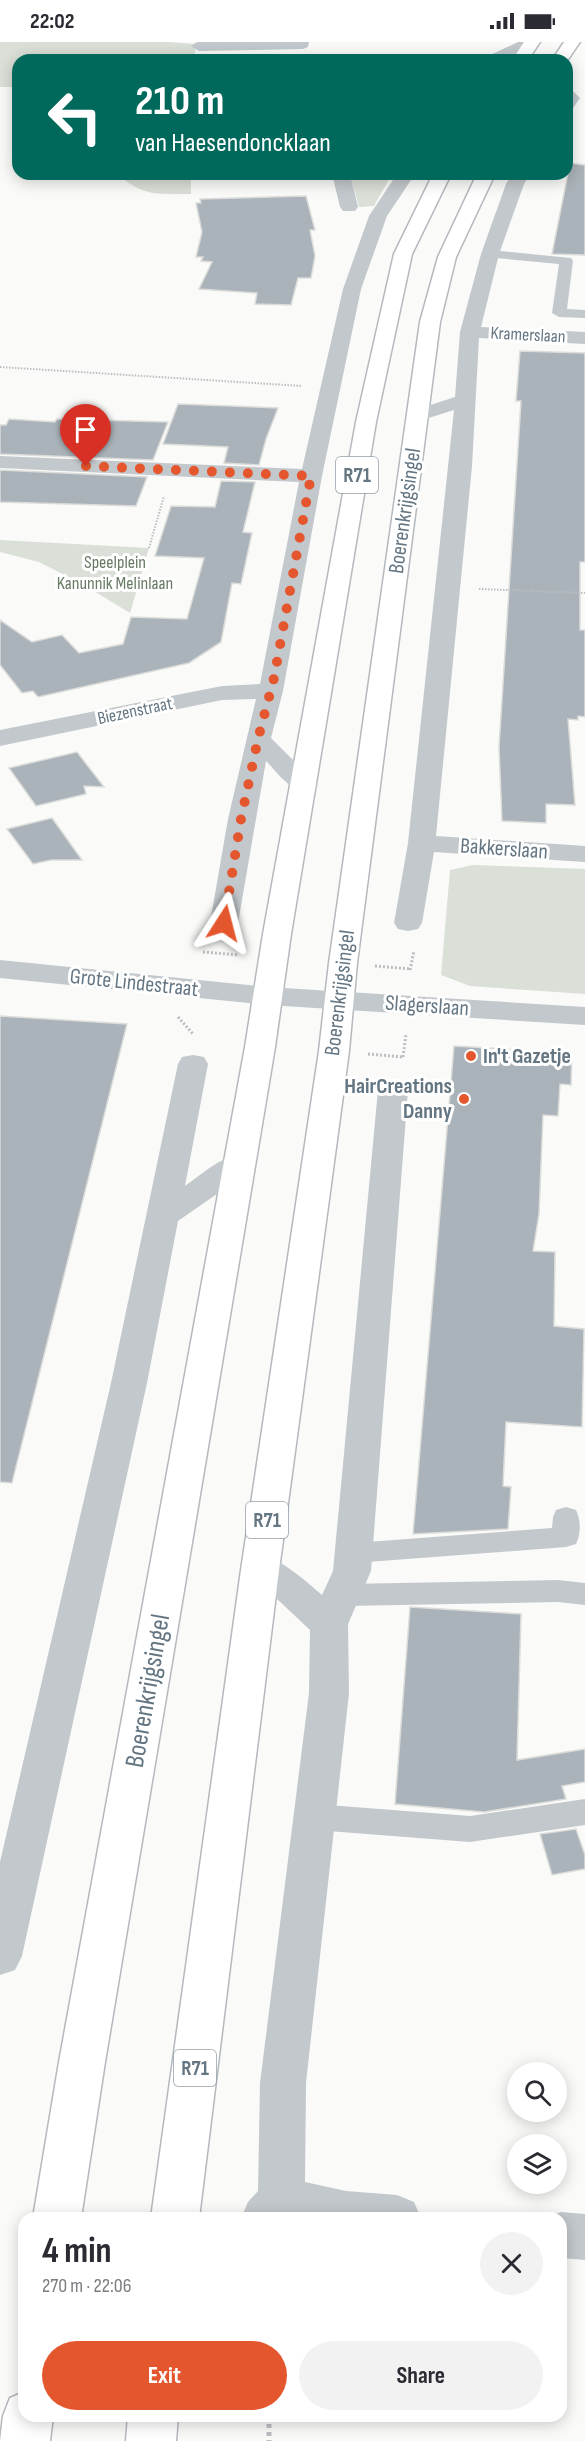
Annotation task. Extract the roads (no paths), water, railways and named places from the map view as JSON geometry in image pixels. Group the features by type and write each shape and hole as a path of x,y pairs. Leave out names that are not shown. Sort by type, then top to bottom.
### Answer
{"highway":[{"name":"Boerenkrijgsingel","path":"58,2212 366,422 404,254 439,180"},
{"name":"Boerenkrijgsingel","path":"176,2212 260,1570 328,1076 334,1051 338,1001 430,322 447,257 483,180"},
{"path":"26,2441 28,2422"},
{"path":"151,2441 153,2422"}],"street":[{"path":"504,54 531,42"},
{"path":"199,46 302,43"},
{"path":"342,180 349,207"},
{"path":"224,923 311,476 352,289 378,216 402,180"},
{"path":"408,923 422,843 466,400 470,332 490,254 517,180"},
{"name":"Kramerslaan","path":"470,332 585,338"},
{"name":"Boerenkrijgsingel","path":"418,415 466,400"},
{"path":"0,462 311,476"},
{"name":"Biezenstraat","path":"0,738 222,693 271,690"},
{"path":"258,739 305,785"},
{"name":"Bakkerslaan","path":"422,843 585,854"},
{"name":"Grote Lindestraat","path":"0,969 268,996"},
{"name":"Slagerslaan","path":"268,996 585,1016"},
{"path":"0,1956 129,1383 193,1064"},
{"path":"317,2212 273,2209 283,2083 329,1693 336,1610 352,1572 393,1090"},
{"path":"163,1216 239,1164"},
{"path":"260,1570 288,1587 336,1610"},
{"path":"567,2236 585,2237"}],"lane":[{"path":"490,254 566,261 559,313 585,314"},
{"path":"354,1553 566,1537 566,1517"},
{"path":"336,1610 558,1591 585,1594"},
{"path":"315,1817 470,1829 585,1812"}],"place":[{"name":"In't Gazetje","path":"471,1056"},
{"name":"HairCreations Danny","path":"464,1099"}],"park label":[{"name":"Speelplein Kanunnik Melinlaan","path":"115,572"}]}
